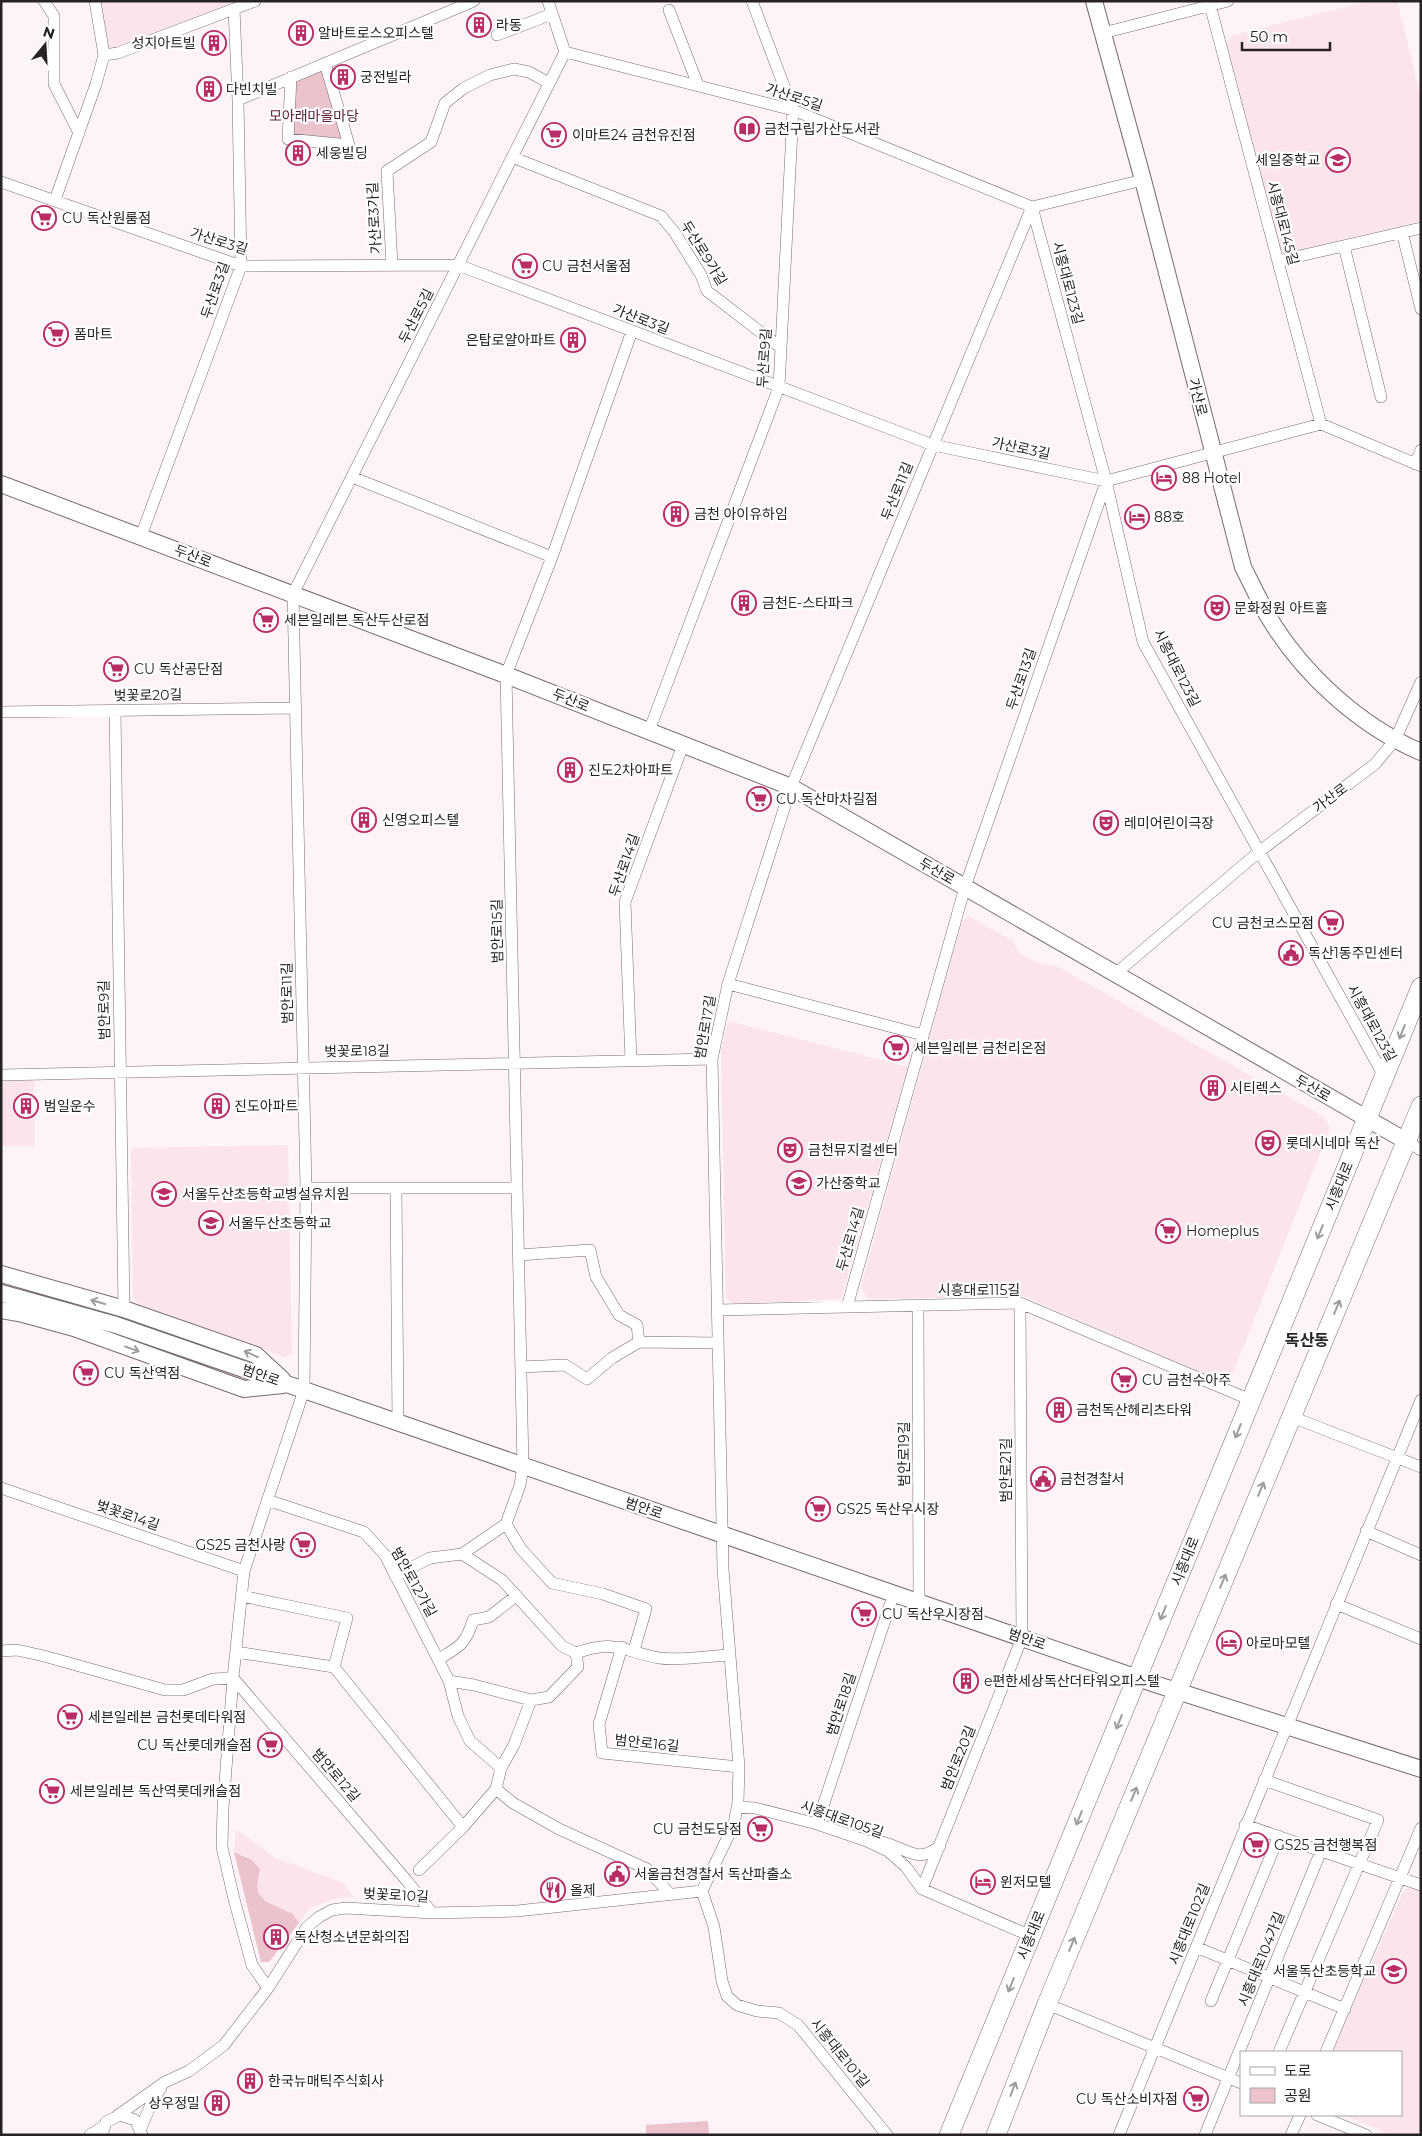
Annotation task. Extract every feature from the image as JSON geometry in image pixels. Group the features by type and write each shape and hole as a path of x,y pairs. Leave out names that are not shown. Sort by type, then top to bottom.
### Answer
{"main road":[{"name":"가산로","path":"1094,1 1143,180 1212,454 1243,567 1268,616 1300,661 1316,678 1362,718 1396,740 1421,752"},
{"name":"두산로","path":"1,484 506,674 791,787 1414,1146"},
{"name":"시흥대로","path":"949,2135 1421,987"},
{"path":"996,2135 1047,2004 1292,1417 1414,1146 1421,1106"},
{"path":"1,1274 124,1309 256,1355 288,1385"},
{"name":"범안로","path":"1,1293 116,1325 1177,1691 1421,1768"},
{"path":"1,1310 74,1328 244,1389 288,1385"}],"street":[{"path":"44,1 54,16 54,84 79,133"},
{"path":"55,200 96,84 104,55 95,1"},
{"path":"104,55 118,53 255,1"},
{"path":"238,100 474,1"},
{"path":"548,1 565,52"},
{"name":"두산로9길","path":"649,731 779,387 793,110 752,1"},
{"path":"1103,34 1209,4 1228,1"},
{"name":"시흥대로145길","path":"1209,4 1321,424"},
{"name":"두산로3길","path":"141,536 241,266 238,100 234,9"},
{"path":"669,10 698,85"},
{"path":"497,35 552,14"},
{"name":"가산로5길","path":"565,52 793,110 1032,207"},
{"name":"두산로5길","path":"294,594 565,52"},
{"path":"291,77 288,139 349,145 325,63"},
{"name":"가산로3가길","path":"392,265 387,171 431,142 445,104 464,88 490,75 514,69 529,72 549,83"},
{"name":"두산로9가길","path":"512,157 661,216 701,274 707,291 780,346"},
{"path":"1032,207 1143,180"},
{"name":"가산로3길","path":"1,182 241,266 458,265 933,445 1106,482 1321,424"},
{"name":"두산로11길","path":"791,787 1032,207"},
{"name":"시흥대로123길","path":"1032,207 1106,482 1144,642 1384,1076"},
{"path":"1278,261 1421,228"},
{"path":"1402,232 1421,309"},
{"path":"1344,246 1381,397"},
{"path":"506,674 552,556 632,331"},
{"path":"1321,424 1418,465 1421,450"},
{"path":"352,477 552,556"},
{"name":"두산로13길","path":"965,887 1106,482"},
{"name":"범안로11길","path":"294,594 306,1188 304,1390"},
{"name":"범안로15길","path":"506,674 523,1466 520,1485 506,1524"},
{"name":"가산로","path":"1260,851 1375,764 1396,740 1421,682"},
{"name":"벚꽃로20길","path":"1,712 296,708"},
{"name":"범안로9길","path":"115,710 124,1309"},
{"name":"두산로14길","path":"631,1061 625,902 684,744"},
{"name":"범안로17길","path":"722,1534 712,1058 728,984 791,787"},
{"path":"1115,974 1260,851"},
{"name":"두산로14길","path":"847,1307 965,887"},
{"path":"728,984 923,1035"},
{"name":"벚꽃로18길","path":"1,1075 712,1058"},
{"path":"306,1188 517,1188"},
{"path":"396,1188 398,1423"},
{"path":"519,1255 590,1250 596,1277 619,1315 638,1325 639,1342"},
{"name":"시흥대로115길","path":"718,1310 1020,1303 1251,1400"},
{"name":"범안로21길","path":"1020,1303 1022,1638"},
{"name":"범안로19길","path":"918,1305 919,1602"},
{"path":"521,1367 565,1365 587,1379 612,1358 639,1342 718,1343"},
{"path":"268,1988 252,1965 234,1899 222,1847 223,1808 233,1678 244,1571 304,1390"},
{"path":"1286,1725 1421,1400"},
{"path":"1292,1417 1421,1467"},
{"name":"벚꽃로14길","path":"1,1488 244,1571"},
{"name":"범안로12가길","path":"267,1500 364,1532 385,1555 449,1681 458,1716 470,1741 501,1768"},
{"path":"395,1576 430,1558 462,1554 506,1524 521,1549 552,1583 603,1594 646,1609 634,1650"},
{"path":"1366,1531 1421,1555"},
{"path":"702,1891 734,1824 737,1807 739,1767 722,1569 722,1534"},
{"path":"462,1554 502,1580 562,1646 576,1653 596,1646 622,1647 659,1658 729,1655"},
{"name":"범안로18길","path":"817,1824 894,1594"},
{"path":"242,1596 347,1618 334,1667"},
{"path":"438,1659 457,1648 468,1637 473,1620 489,1618 516,1596"},
{"path":"1336,1604 1421,1639"},
{"name":"범안로20길","path":"922,1889 1022,1638"},
{"name":"범안로16길","path":"622,1647 599,1724 602,1753 739,1767"},
{"path":"1,1651 17,1650 44,1656 165,1690 183,1690 214,1679 233,1678"},
{"path":"236,1652 334,1667 463,1827"},
{"path":"449,1681 474,1684 531,1700 549,1697 578,1667 576,1653"},
{"name":"범안로12길","path":"233,1678 432,1913"},
{"path":"420,1870 463,1827 496,1789 501,1768 514,1745 531,1700"},
{"name":"시흥대로102길","path":"1120,2135 1286,1725"},
{"path":"1264,1780 1378,1820 1279,2051"},
{"path":"496,1789 513,1803 559,1829 647,1869 670,1894"},
{"name":"시흥대로105길","path":"737,1807 755,1808 817,1824 867,1841 888,1851 906,1867 922,1889"},
{"path":"1245,1825 1421,1885"},
{"path":"1326,2051 1421,1828"},
{"path":"1211,2001 1280,1836"},
{"path":"867,1841 884,1842 923,1856 930,1854 940,1846"},
{"name":"시흥대로104가길","path":"1205,2135 1321,1851"},
{"path":"922,1889 1031,1936"},
{"name":"벚꽃로10길","path":"90,2135 103,2130 110,2119 165,2082 189,2071 224,2046 268,1988 307,1927 319,1917 332,1910 346,1908 432,1913 517,1911 702,1891"},
{"name":"시흥대로101길","path":"702,1891 714,1927 722,1981 727,1996 737,2005 779,2013 798,2025 880,2133"},
{"path":"1196,1947 1345,2009"},
{"path":"1047,2004 1240,2083"},
{"path":"141,2131 152,2102 165,2082"},
{"path":"117,2116 130,2117 138,2122 141,2131"},
{"path":"1292,2135 1300,2116"},
{"path":"1319,2116 1366,2135"}],"shaded area":[{"path":"94,1 241,1 104,55"},
{"name":"세일중학교","path":"1371,1 1397,1 1421,98 1421,221 1291,252 1279,250 1226,43 1233,35"},
{"path":"968,916 1013,941 1020,954 1038,963 1058,967 1324,1117 1330,1128 1228,1385 1023,1296 868,1299 861,1287 961,924"},
{"name":"가산중학교","path":"728,1021 908,1067 841,1299 734,1304 726,1298 721,1051"},
{"path":"34,1080 35,1146 1,1146 1,1081"},
{"name":"서울두산초등학교","path":"288,1145 292,1354 284,1357 141,1305 133,1298 131,1148"},
{"path":"236,1829 275,1858 344,1883 353,1897 337,1898 310,1908 299,1923 293,1914 265,1901 258,1894 257,1887 260,1873 246,1856 234,1852"},
{"name":"서울독산초등학교","path":"1413,1886 1421,1889 1421,2135 1392,2135 1346,2116 1402,2116 1402,2051 1332,2051 1404,1890"}],"green space":[{"name":"모아래마을마당","path":"325,63 349,145 288,139 291,77"},
{"path":"234,1852 252,1860 260,1869 257,1887 259,1894 265,1901 293,1914 299,1923 269,1962 261,1962"},
{"path":"708,2121 709,2135 646,2135 646,2125"}],"place":[{"name":"라동","path":"479,25"},
{"name":"알바트로스오피스텔","path":"301,33"},
{"name":"성지아트빌","path":"214,43"},
{"name":"궁전빌라","path":"343,77"},
{"name":"다빈치빌","path":"209,89"},
{"name":"금천구립가산도서관","path":"747,129"},
{"name":"이마트24 금천유진점","path":"554,135"},
{"name":"세웅빌딩","path":"298,153"},
{"name":"세일중학교","path":"1338,160"},
{"name":"CU 독산원룸점","path":"44,218"},
{"name":"CU 금천서울점","path":"525,266"},
{"name":"폼마트","path":"56,334"},
{"name":"은탑로얄아파트","path":"573,340"},
{"name":"88 Hotel","path":"1164,478"},
{"name":"금천 아이유하임","path":"676,514"},
{"name":"88호","path":"1137,517"},
{"name":"금천E-스타파크","path":"744,603"},
{"name":"문화정원 아트홀","path":"1217,608"},
{"name":"세븐일레븐 독산두산로점","path":"266,620"},
{"name":"CU 독산공단점","path":"116,669"},
{"name":"진도2차아파트","path":"570,770"},
{"name":"CU 독산마차길점","path":"759,799"},
{"name":"신영오피스텔","path":"364,820"},
{"name":"레미어린이극장","path":"1106,823"},
{"name":"CU 금천코스모점","path":"1331,923"},
{"name":"독산1동주민센터","path":"1291,953"},
{"name":"세븐일레븐 금천리온점","path":"896,1048"},
{"name":"시티렉스","path":"1213,1088"},
{"name":"범일운수","path":"26,1106"},
{"name":"진도아파트","path":"217,1106"},
{"name":"롯데시네마 독산","path":"1268,1143"},
{"name":"금천뮤지컬센터","path":"790,1150"},
{"name":"가산중학교","path":"799,1183"},
{"name":"서울두산초등학교병설유치원","path":"164,1194"},
{"name":"서울두산초등학교","path":"211,1223"},
{"name":"Homeplus","path":"1168,1231"},
{"name":"CU 독산역점","path":"86,1373"},
{"name":"CU 금천수아주","path":"1124,1380"},
{"name":"금천독산헤리츠타워","path":"1059,1410"},
{"name":"금천경찰서","path":"1043,1479"},
{"name":"GS25 독산우시장","path":"818,1509"},
{"name":"GS25 금천사랑","path":"303,1545"},
{"name":"CU 독산우시장점","path":"864,1614"},
{"name":"아로마모텔","path":"1229,1643"},
{"name":"e편한세상독산더타워오피스텔","path":"966,1681"},
{"name":"세븐일레븐 금천롯데타워점","path":"70,1717"},
{"name":"CU 독산롯데캐슬점","path":"270,1745"},
{"name":"세븐일레븐 독산역롯데캐슬점","path":"52,1791"},
{"name":"CU 금천도당점","path":"760,1829"},
{"name":"GS25 금천행복점","path":"1256,1845"},
{"name":"서울금천경찰서 독산파출소","path":"617,1874"},
{"name":"윈저모텔","path":"983,1882"},
{"name":"올제","path":"553,1890"},
{"name":"독산청소년문화의집","path":"276,1937"},
{"name":"서울독산초등학교","path":"1394,1971"},
{"name":"한국뉴매틱주식회사","path":"250,2081"},
{"name":"CU 독산소비자점","path":"1196,2099"},
{"name":"상우정밀","path":"217,2103"}],"district":[{"name":"독산동","path":"1307,1340"}]}
